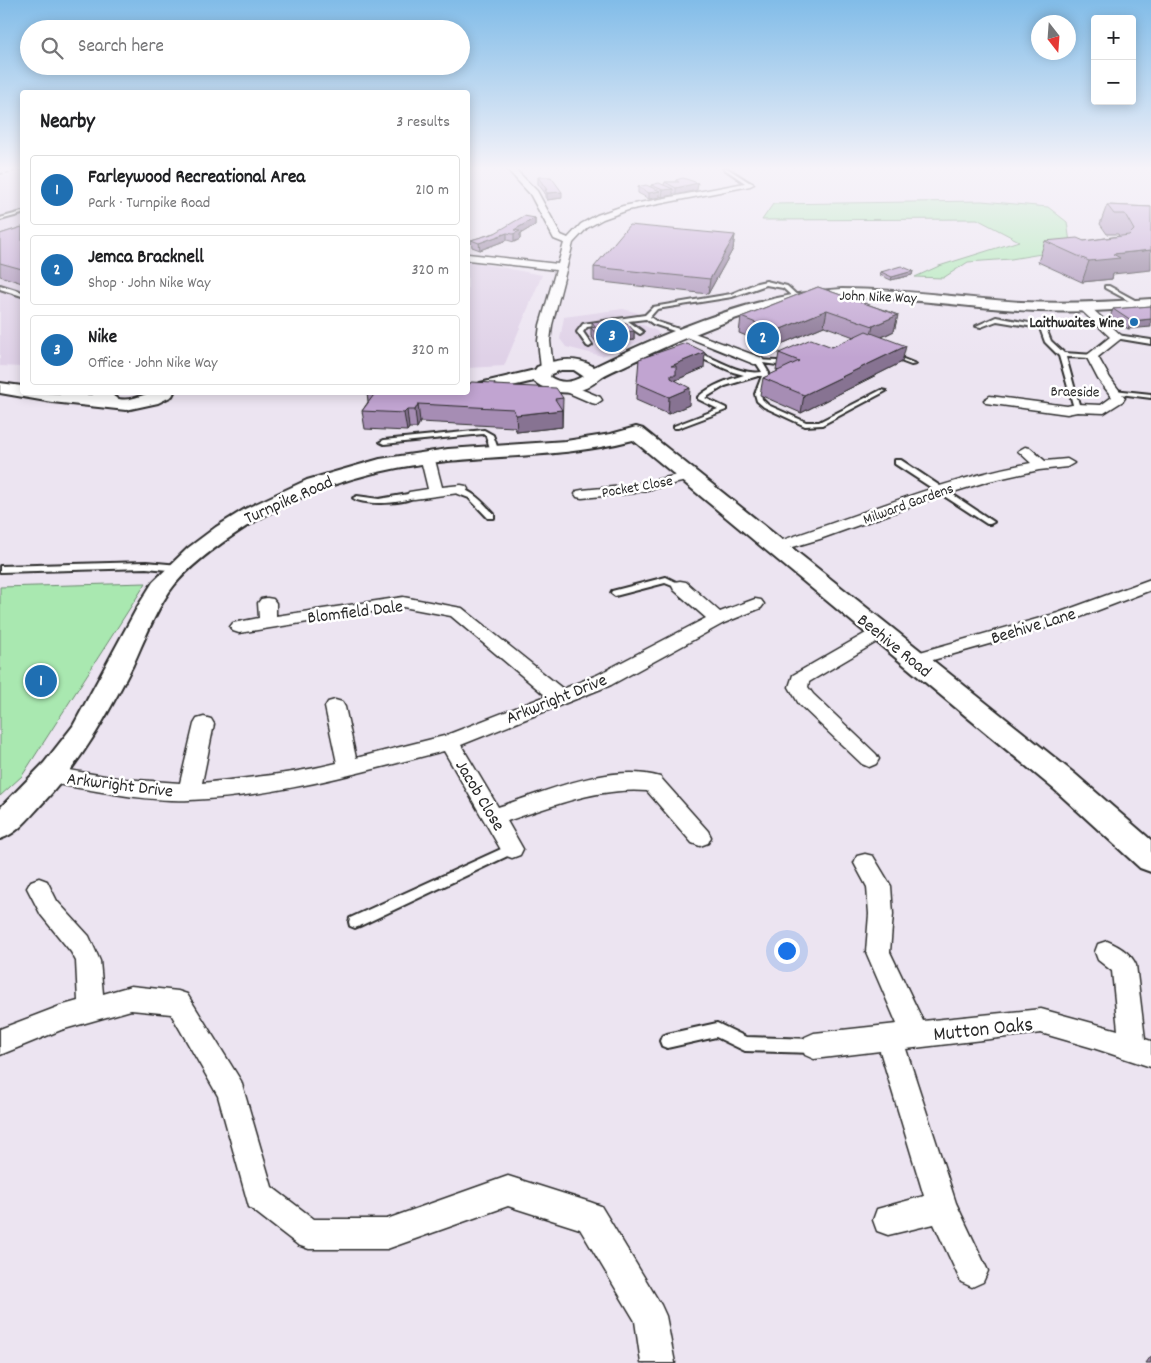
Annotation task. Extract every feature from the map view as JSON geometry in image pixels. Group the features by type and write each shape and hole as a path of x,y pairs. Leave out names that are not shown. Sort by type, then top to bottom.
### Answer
{"street":[{"path":"554,232 557,237 569,242"},
{"path":"567,372 546,351 543,333 569,242 579,232"},
{"path":"470,257 563,268"},
{"name":"John Nike Way","path":"567,372 617,362 752,308 818,295 875,294 1005,305 1085,308 1145,304"},
{"path":"1085,308 1117,337 1092,356"},
{"path":"686,333 758,362"},
{"name":"Braeside","path":"990,400 1067,410 1077,408 1104,409 1119,398 1104,379 1092,356"},
{"path":"560,386 567,372"},
{"path":"560,386 544,381 567,372"},
{"path":"486,387 567,372"},
{"path":"470,388 560,386"},
{"path":"42,395 52,397 104,397 122,404 140,402 161,395"},
{"name":"Turnpike Road","path":"0,827 50,775 82,734 157,593 179,568 233,524 276,500 349,472 427,456 575,446 636,433"},
{"name":"Beehive Road","path":"636,433 912,660 1065,782 1151,860"},
{"path":"1025,451 1041,465"},
{"path":"427,456 436,492"},
{"name":"Milward Gardens","path":"776,547 852,523 973,479 1041,465 1067,463"},
{"name":"Pocket Close","path":"582,494 634,489 690,476"},
{"path":"414,495 458,489"},
{"name":"Beehive Lane","path":"912,660 1064,617 1151,584"},
{"path":"680,586 718,619"},
{"name":"Blomfield Dale","path":"239,627 403,602 456,612 560,697"},
{"path":"267,603 268,623"},
{"name":"Arkwright Drive","path":"50,775 123,787 190,792 249,786 319,775 449,742 604,680 718,619 755,604"},
{"path":"869,759 806,699 798,688 800,679 879,633"},
{"path":"335,707 348,767"},
{"name":"Arkwright Drive","path":"190,792 204,724"},
{"name":"Jacob Close","path":"449,742 512,849"},
{"path":"494,817 576,790 633,780 653,783 700,837"},
{"path":"865,864 879,886 881,914 878,952 902,1036 942,1207 972,1271"},
{"path":"39,888 49,908 80,944 88,962 92,1009"},
{"name":"Mutton Oaks","path":"1106,952 1124,965 1142,1051"},
{"path":"0,1042 60,1018 131,998 178,1003 196,1030 230,1091 260,1196 309,1234 387,1234 508,1191 590,1217 650,1316 658,1363"},
{"name":"Mutton Oaks","path":"814,1046 1042,1021 1094,1034 1142,1051"},
{"path":"888,1220 942,1207"}],"lane":[{"path":"589,345 580,332 585,325 647,317 655,308 732,295 759,284 774,284 785,287 797,298"},
{"path":"0,287 20,293"},
{"path":"1107,287 1145,304"},
{"path":"647,317 655,323 686,333"},
{"path":"979,326 996,319 1043,327 1048,342 1062,355 1077,408"},
{"path":"622,320 640,332"},
{"path":"1117,337 1151,342"},
{"path":"882,352 913,364"},
{"path":"1062,355 1092,356"},
{"path":"683,358 699,356 735,371 751,375"},
{"path":"758,362 777,363 794,358"},
{"path":"758,362 766,373"},
{"path":"676,427 724,409 700,398 707,391 751,375 766,373"},
{"path":"766,373 758,394 759,400 766,406 805,424 820,424 883,391"},
{"path":"1114,392 1151,396"},
{"path":"384,442 484,432 489,435 495,452"},
{"path":"898,462 990,522"},
{"path":"458,489 472,496 491,516"},
{"path":"357,498 379,501 414,495"},
{"path":"0,569 146,565 179,568"},
{"path":"615,593 666,580 680,586"},
{"path":"355,922 512,849"},
{"path":"667,1041 717,1030 745,1044 814,1046"}],"shaded area":[{"path":"0,232 20,232 20,367 0,366"},
{"path":"470,261 542,275 504,366 470,368"},
{"path":"623,309 639,313 631,320 657,331 659,335 602,356 566,347 560,339 564,317"}],"green space":[{"path":"1001,232 1068,232 1071,249 1011,259 968,262 943,278 915,277 939,266 1019,241"},
{"path":"146,583 22,776 0,796 0,587"}],"building":[{"path":"20,232 20,268 0,263 0,234"},
{"path":"519,232 513,234 507,233 479,243 471,240 495,233"},
{"path":"623,232 699,232 735,235 710,279 594,267"},
{"path":"1132,232 1151,232 1151,250 1113,254 1120,258 1089,261 1045,241 1077,238 1084,241 1129,235"},
{"path":"901,266 913,271 892,277 881,272"},
{"path":"818,287 898,315 873,326 827,310 776,331 741,317"},
{"path":"1151,306 1151,319 1131,321 1113,309"},
{"path":"616,319 621,324 627,323 634,331 598,336 591,328 596,327 592,322"},
{"path":"866,331 906,346 804,395 763,378 799,361 779,353 811,339 832,347"},
{"path":"686,343 705,352 671,366 676,366 676,375 671,375 671,378 690,388 669,397 637,383 639,359"},
{"path":"471,382 495,383 494,385 556,388 563,398 555,399 562,410 516,415 513,409 418,404 415,410 407,410 404,413 362,411 374,395 470,395"}],"place":[{"name":"Laithwaites Wine","path":"1134,322"},
{"name":"Nike","path":"612,336"},
{"name":"Jemca Bracknell","path":"763,338"},
{"name":"Farleywood Recreational Area","path":"41,681"}]}
